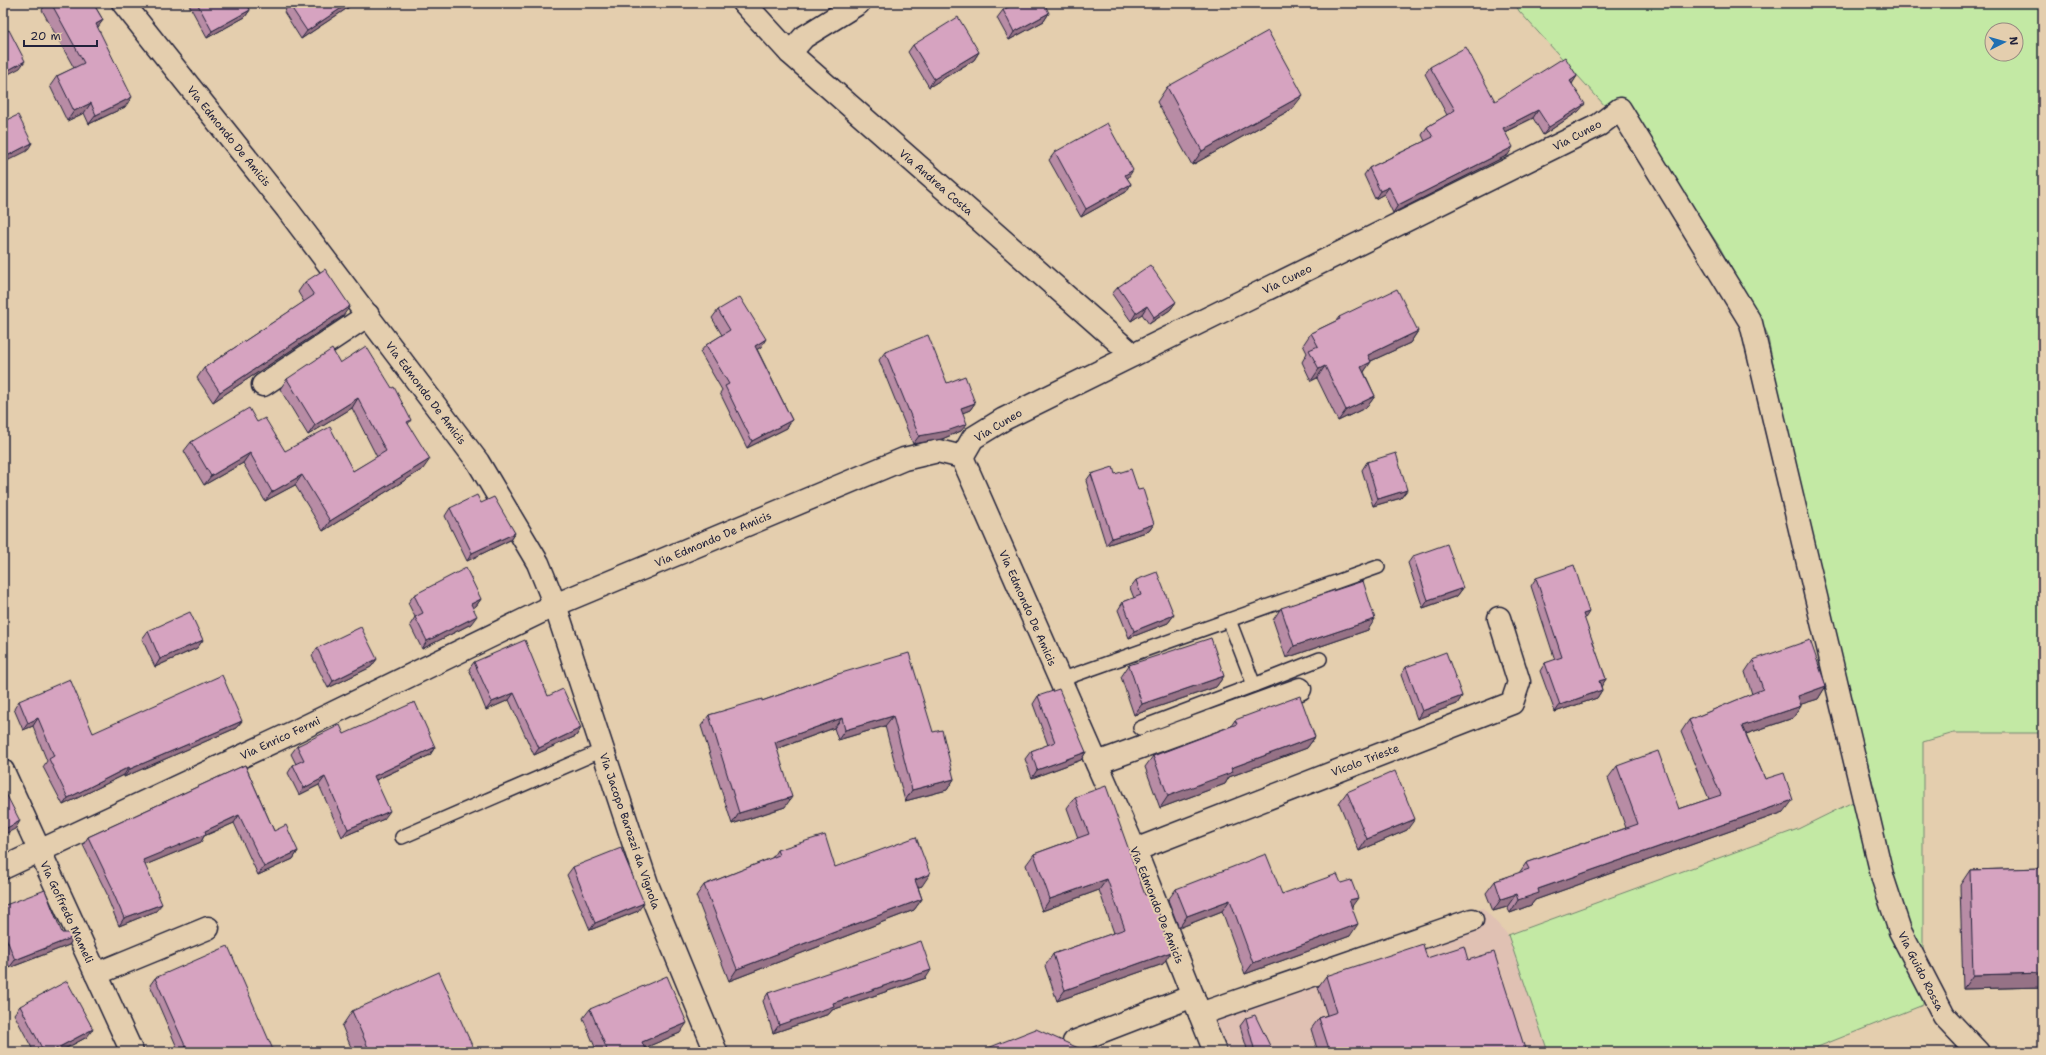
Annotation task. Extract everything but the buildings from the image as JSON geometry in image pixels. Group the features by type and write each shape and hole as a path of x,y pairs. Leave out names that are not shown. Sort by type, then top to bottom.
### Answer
{"street":[{"name":"Via Edmondo De Amicis","path":"124,3 368,315 478,462 538,563 555,605 904,459 938,451 962,457 1135,850 1215,1052"},
{"name":"Via Andrea Costa","path":"744,3 790,53 1133,355"},
{"path":"790,53 804,37 858,3"},
{"name":"Via Cuneo","path":"962,457 973,438 1004,419 1599,125 1620,110"},
{"name":"Via Guido Rossa","path":"1620,110 1750,323 1883,879 1900,931 1944,1016 1978,1052"},
{"path":"263,385 368,315"},
{"name":"Via Jacopo Barozzi da Vignola","path":"555,605 648,887 716,1052"},
{"name":"Via Enrico Fermi","path":"3,868 296,731 555,605"},
{"name":"Vicolo Trieste","path":"1135,850 1512,703 1519,682 1499,618"},
{"path":"1097,764 1300,690"},
{"name":"Via Goffredo Mameli","path":"3,771 132,1052"},
{"path":"1078,1052 1074,1042 1472,920"},
{"path":"96,974 208,928"}],"lane":[{"path":"1060,680 1378,567"},
{"path":"1229,620 1254,685"},
{"path":"1140,728 1320,659"},
{"path":"402,837 602,750"}],"shaded area":[{"path":"1483,908 1508,935 1548,1052 1214,1052 1196,1010"}],"green space":[{"path":"1515,3 2043,3 2043,733 1954,733 1923,742 1923,1005 1805,1052 1548,1052 1508,935 1798,829 1875,791 1829,622 1792,458 1767,333 1719,246 1684,193 1519,11"}]}
